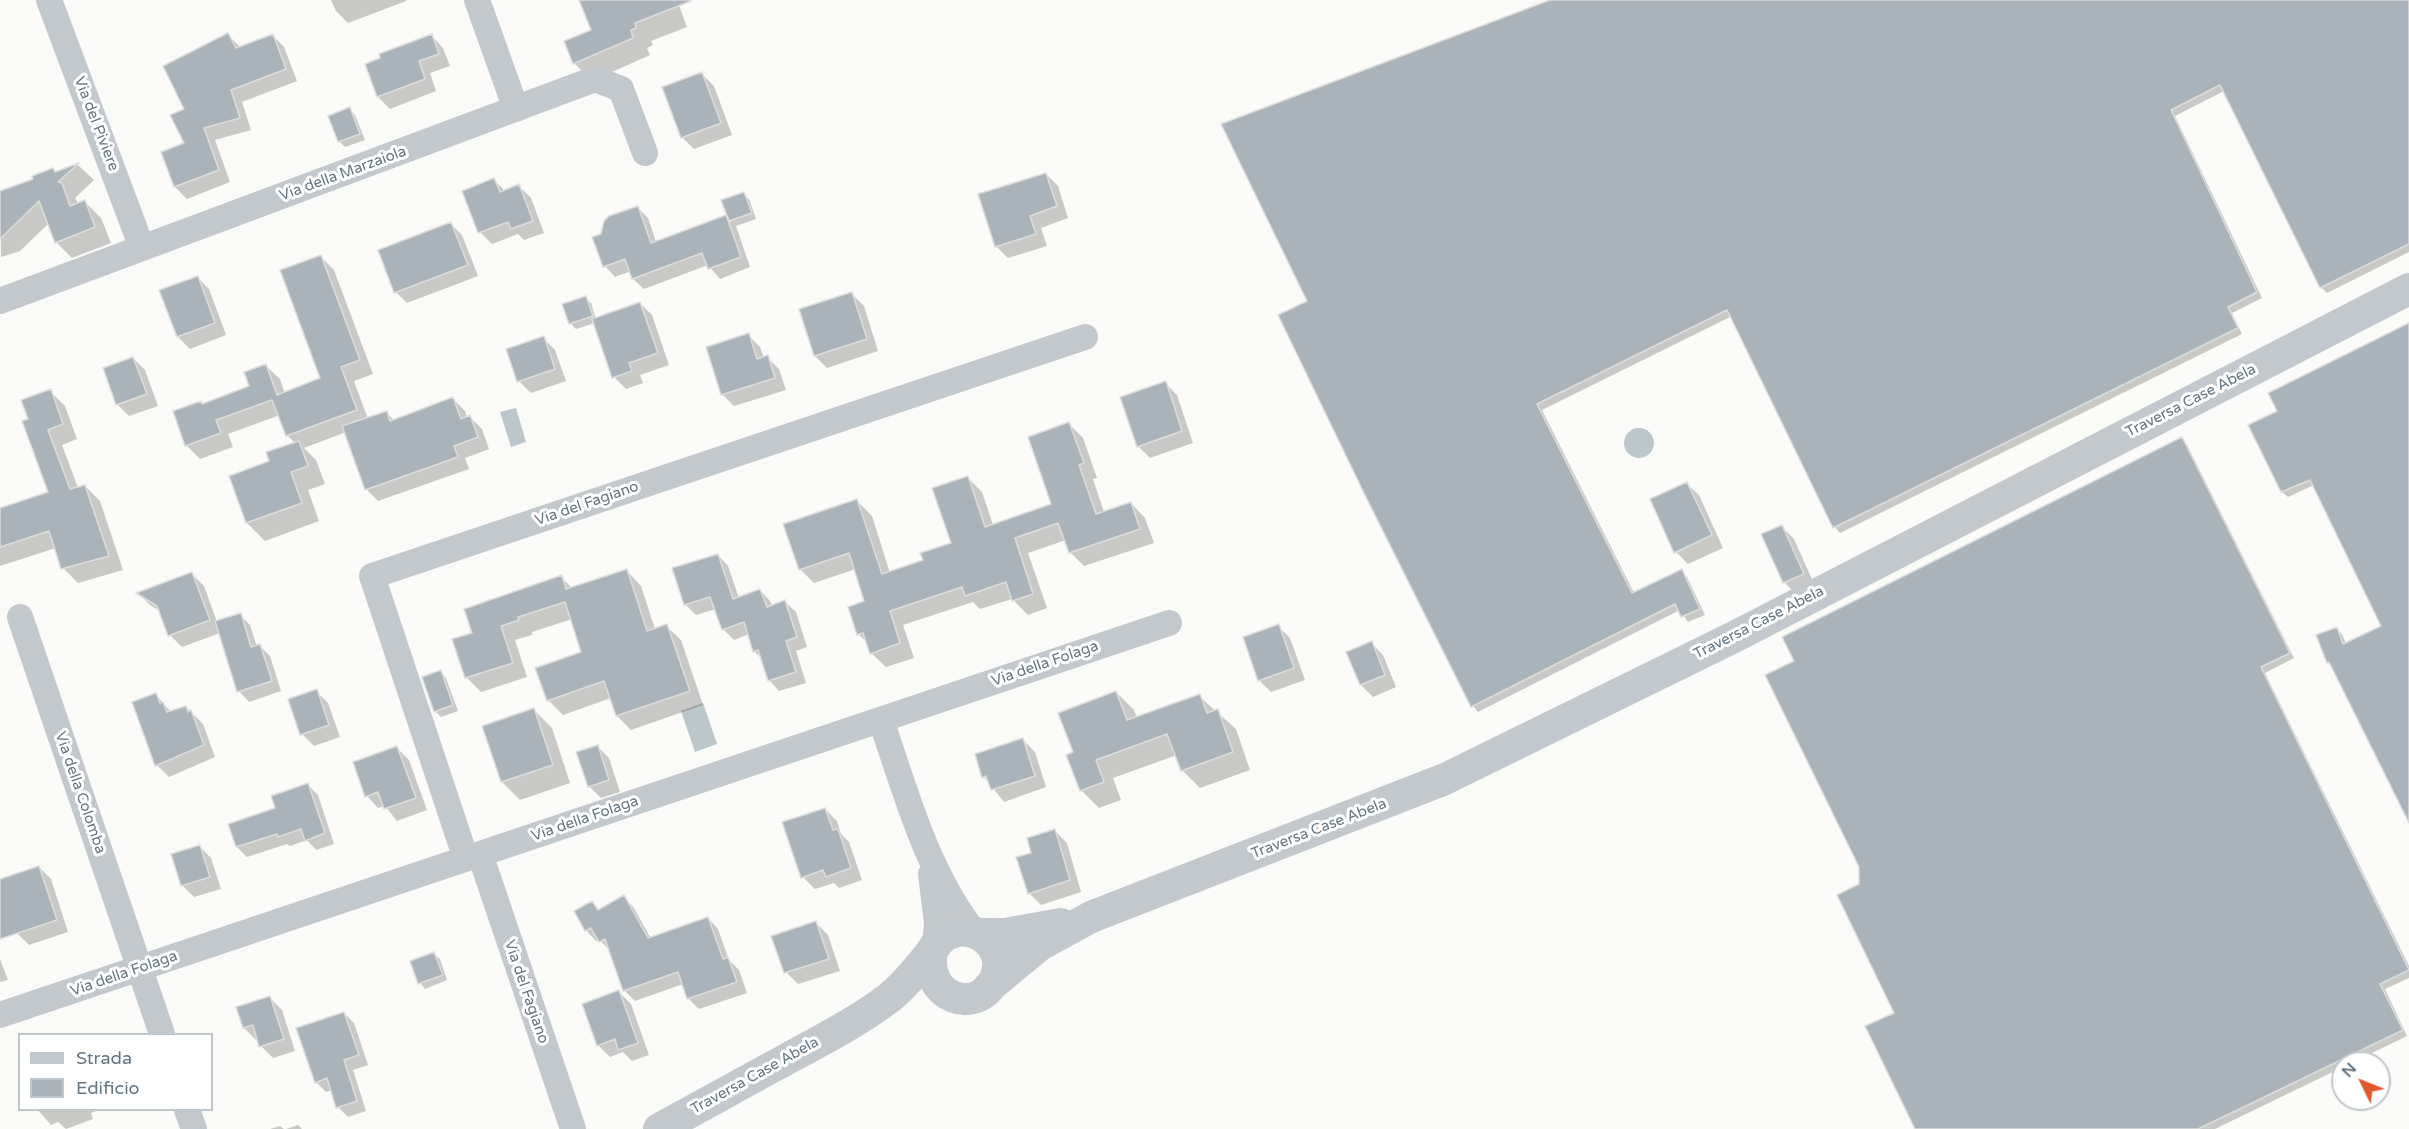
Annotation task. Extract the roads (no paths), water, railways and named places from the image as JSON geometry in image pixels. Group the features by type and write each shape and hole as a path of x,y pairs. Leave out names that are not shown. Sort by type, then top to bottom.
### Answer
{"street":[{"name":"Via del Piviere","path":"49,0 142,248"},
{"path":"477,0 516,109"},
{"name":"Via della Marzaiola","path":"0,301 596,79 621,89 645,153"},
{"name":"Traversa Case Abela","path":"1091,917 1445,779 1734,637 2409,289"},
{"name":"Via del Fagiano","path":"573,1129 372,576 1085,337"},
{"name":"Via della Colomba","path":"20,617 161,1033"},
{"name":"Via della Folaga","path":"0,1015 1170,623"},
{"path":"880,720 928,855 958,911 995,949 998,969 989,987"},
{"path":"928,855 936,912 934,949 930,963 931,975 945,993 956,998"},
{"path":"852,1024 901,988 940,940 952,932 1035,930 1091,917"},
{"path":"852,1024 910,1003 931,999 970,998 989,987 1040,945 1091,917"},
{"name":"Traversa Case Abela","path":"659,1129 852,1024"},
{"path":"187,1111 194,1129"}]}
